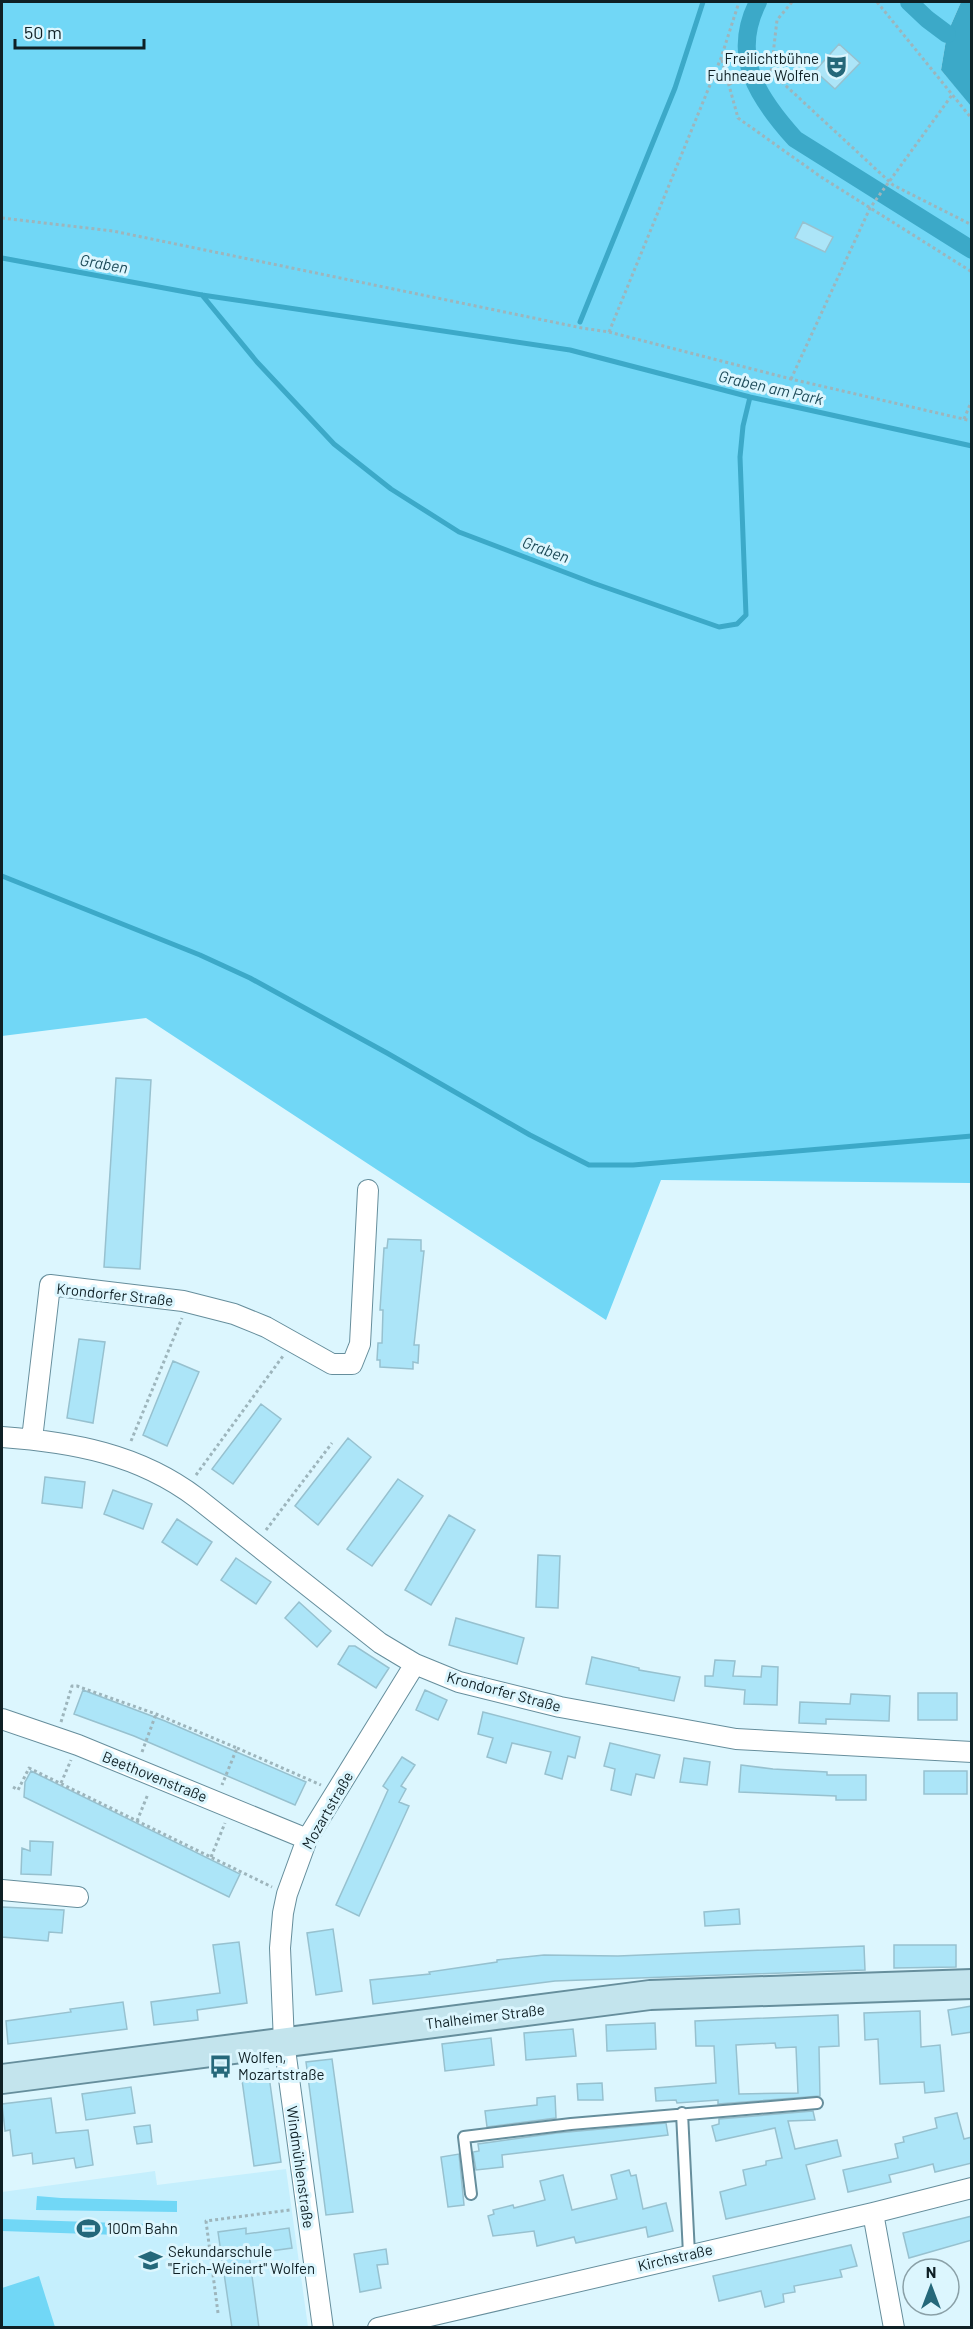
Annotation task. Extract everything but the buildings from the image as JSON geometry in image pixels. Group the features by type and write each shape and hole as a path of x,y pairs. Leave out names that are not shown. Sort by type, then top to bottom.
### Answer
{"street":[{"name":"Krondorfer Straße","path":"32,1439 50,1285 188,1302 234,1314 266,1327 332,1364 352,1364 360,1344 368,1190"},
{"name":"Krondorfer Straße","path":"2,1437 81,1445 124,1457 149,1467 186,1489 364,1632 415,1664 482,1689 560,1707 736,1738 972,1752"},
{"name":"Mozartstraße","path":"284,2042 280,1948 287,1894 307,1839 415,1664"},
{"name":"Beethovenstraße","path":"2,1719 78,1745 307,1839"},
{"path":"2,1890 78,1897"},
{"name":"Thalheimer Straße","path":"2,2079 650,1995 972,1984"},
{"name":"Windmühlenstraße","path":"284,2042 323,2328"},
{"name":"Kirchstraße","path":"378,2328 972,2188"},
{"path":"873,2213 894,2328"}],"lane":[{"path":"471,2194 464,2138 571,2124 817,2103"},
{"path":"682,2113 689,2254"}],"path":[{"path":"609,332 721,58 739,2"},
{"path":"771,72 777,20 792,2"},
{"path":"878,2 972,119"},
{"path":"721,58 738,118 821,177 972,272"},
{"path":"729,84 771,72"},
{"path":"771,72 890,182 972,225"},
{"path":"791,379 870,208 952,95"},
{"path":"2,218 113,231 609,332 791,379 972,421"},
{"path":"964,419 972,400"},
{"name":"Krondorfer Straße","path":"131,1441 188,1302"},
{"path":"196,1475 293,1342"},
{"path":"254,1545 332,1443"},
{"path":"56,1737 72,1686 77,1686 156,1714 337,1792"},
{"path":"136,1768 156,1714"},
{"path":"61,1783 78,1745"},
{"path":"211,1857 237,1748"},
{"path":"13,1787 18,1790 29,1768 287,1894"},
{"path":"136,1821 156,1776"},
{"path":"218,2313 206,2221 306,2207"}],"shaded area":[{"path":"2,2 961,2 947,34 941,70 972,106 971,1183 661,1180 606,1320 146,1018 2,1036"},
{"path":"961,2 971,2 971,106 941,70 947,34"},
{"name":"Sekundarschule \"Erich-Weinert\" Wolfen","path":"286,2169 308,2327 2,2327 2,2192 155,2171 157,2185"},
{"path":"37,2196 177,2201 177,2212 36,2210"},
{"name":"100m Bahn","path":"2,2219 177,2225 177,2237 2,2231"},
{"path":"39,2276 55,2327 2,2327 2,2288"}],"waterway":[{"name":"Graben am Park","path":"580,322 675,88 703,2"},
{"path":"758,2 750,22 747,41 748,59 752,76 760,92 782,124 795,139 972,250"},
{"path":"909,2 947,34"},
{"name":"Graben","path":"2,258 202,295 570,350 750,397 972,446"},
{"name":"Graben","path":"202,295 257,362 334,444 391,489 459,532 593,583 719,627 737,624 746,615 740,457 743,426 750,397"},
{"path":"2,876 200,955 250,978 530,1135 589,1165 633,1165 972,1136"}],"place":[{"name":"Freilichtbühne Fuhneaue Wolfen","path":"837,67"},
{"name":"Wolfen, Mozartstraße","path":"220,2066"},
{"name":"100m Bahn","path":"89,2228"},
{"name":"Sekundarschule \"Erich-Weinert\" Wolfen","path":"150,2260"}]}
